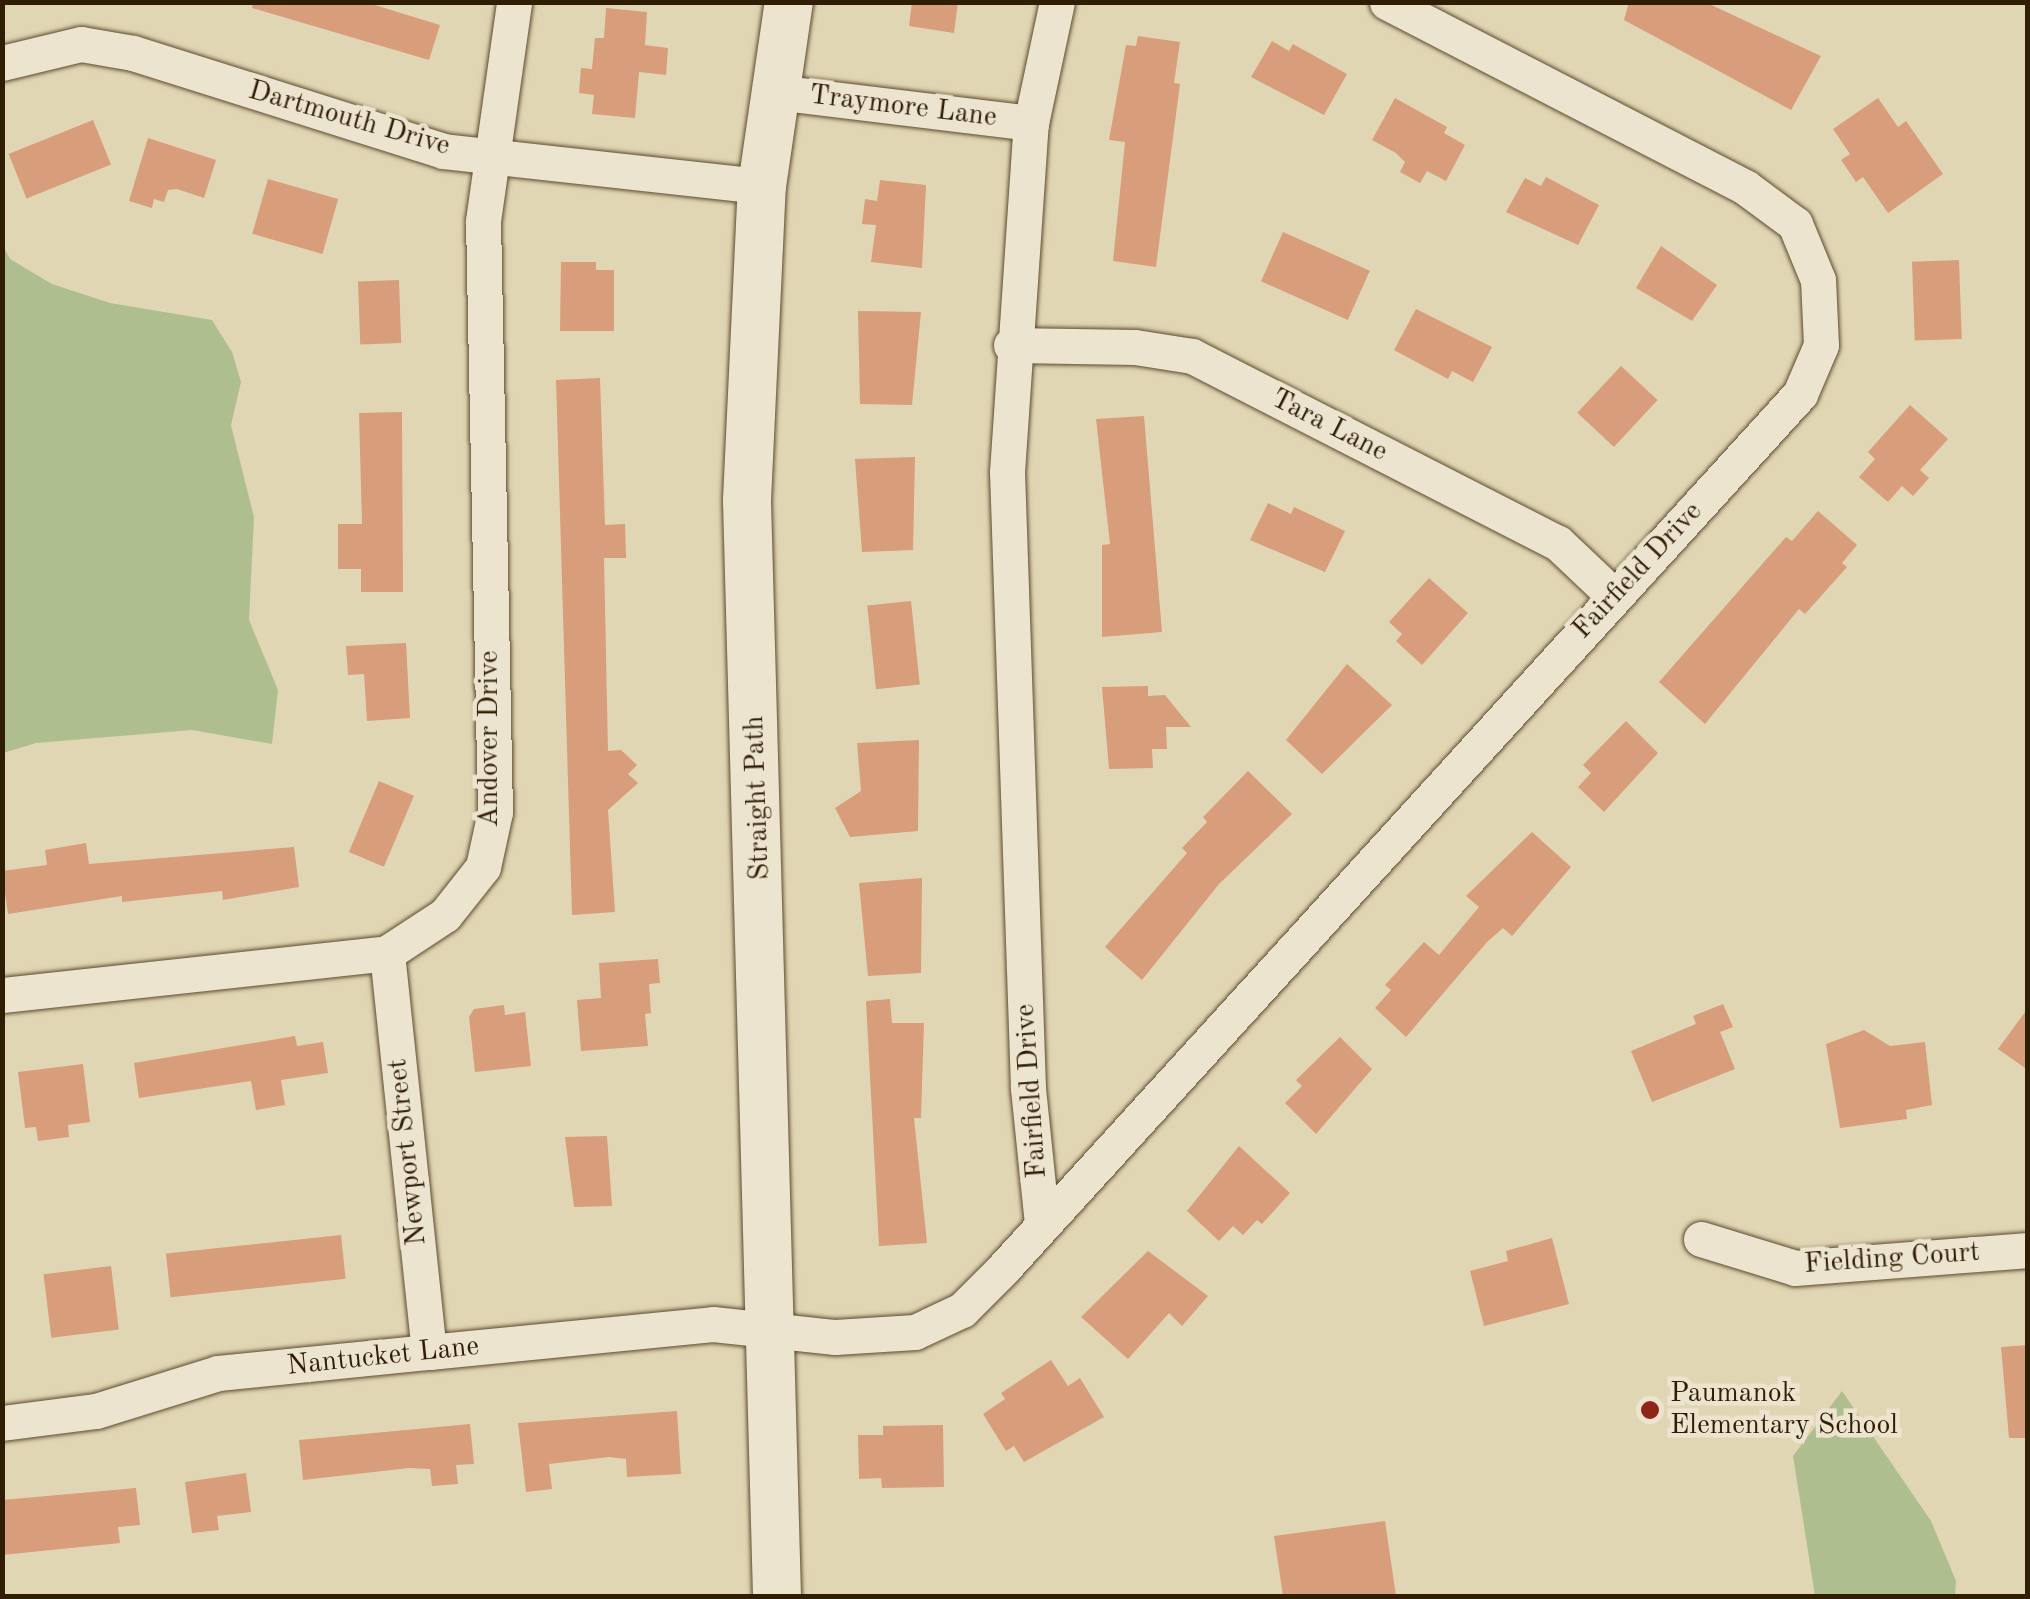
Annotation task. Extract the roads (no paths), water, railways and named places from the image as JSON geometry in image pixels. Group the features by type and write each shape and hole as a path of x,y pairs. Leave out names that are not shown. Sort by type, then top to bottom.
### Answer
{"main road":[{"name":"Straight Path","path":"778,1596 747,500 762,186 790,2"}],"street":[{"name":"Andover Drive","path":"2,995 387,952 445,916 484,867 495,812 482,221 488,154 503,109 514,2"},
{"name":"Fairfield Drive","path":"1042,1224 1025,1009 1006,472 1011,346 1031,123 1056,2"},
{"name":"Fairfield Drive","path":"770,1327 835,1337 915,1332 962,1310 1800,394 1821,345 1818,280 1794,224 1746,187 1388,2"},
{"name":"Dartmouth Drive","path":"2,63 82,44 133,53 442,150 762,186"},
{"name":"Traymore Lane","path":"775,92 1031,123"},
{"name":"Tara Lane","path":"1011,346 1135,347 1192,356 1558,542 1614,596"},
{"name":"Newport Street","path":"387,952 428,1352"},
{"name":"Fielding Court","path":"1701,1239 1796,1268 2028,1250"},
{"name":"Nantucket Lane","path":"2,1423 96,1411 218,1374 713,1324 770,1327"}],"place":[{"name":"Paumanok Elementary School","path":"1650,1410"}]}
